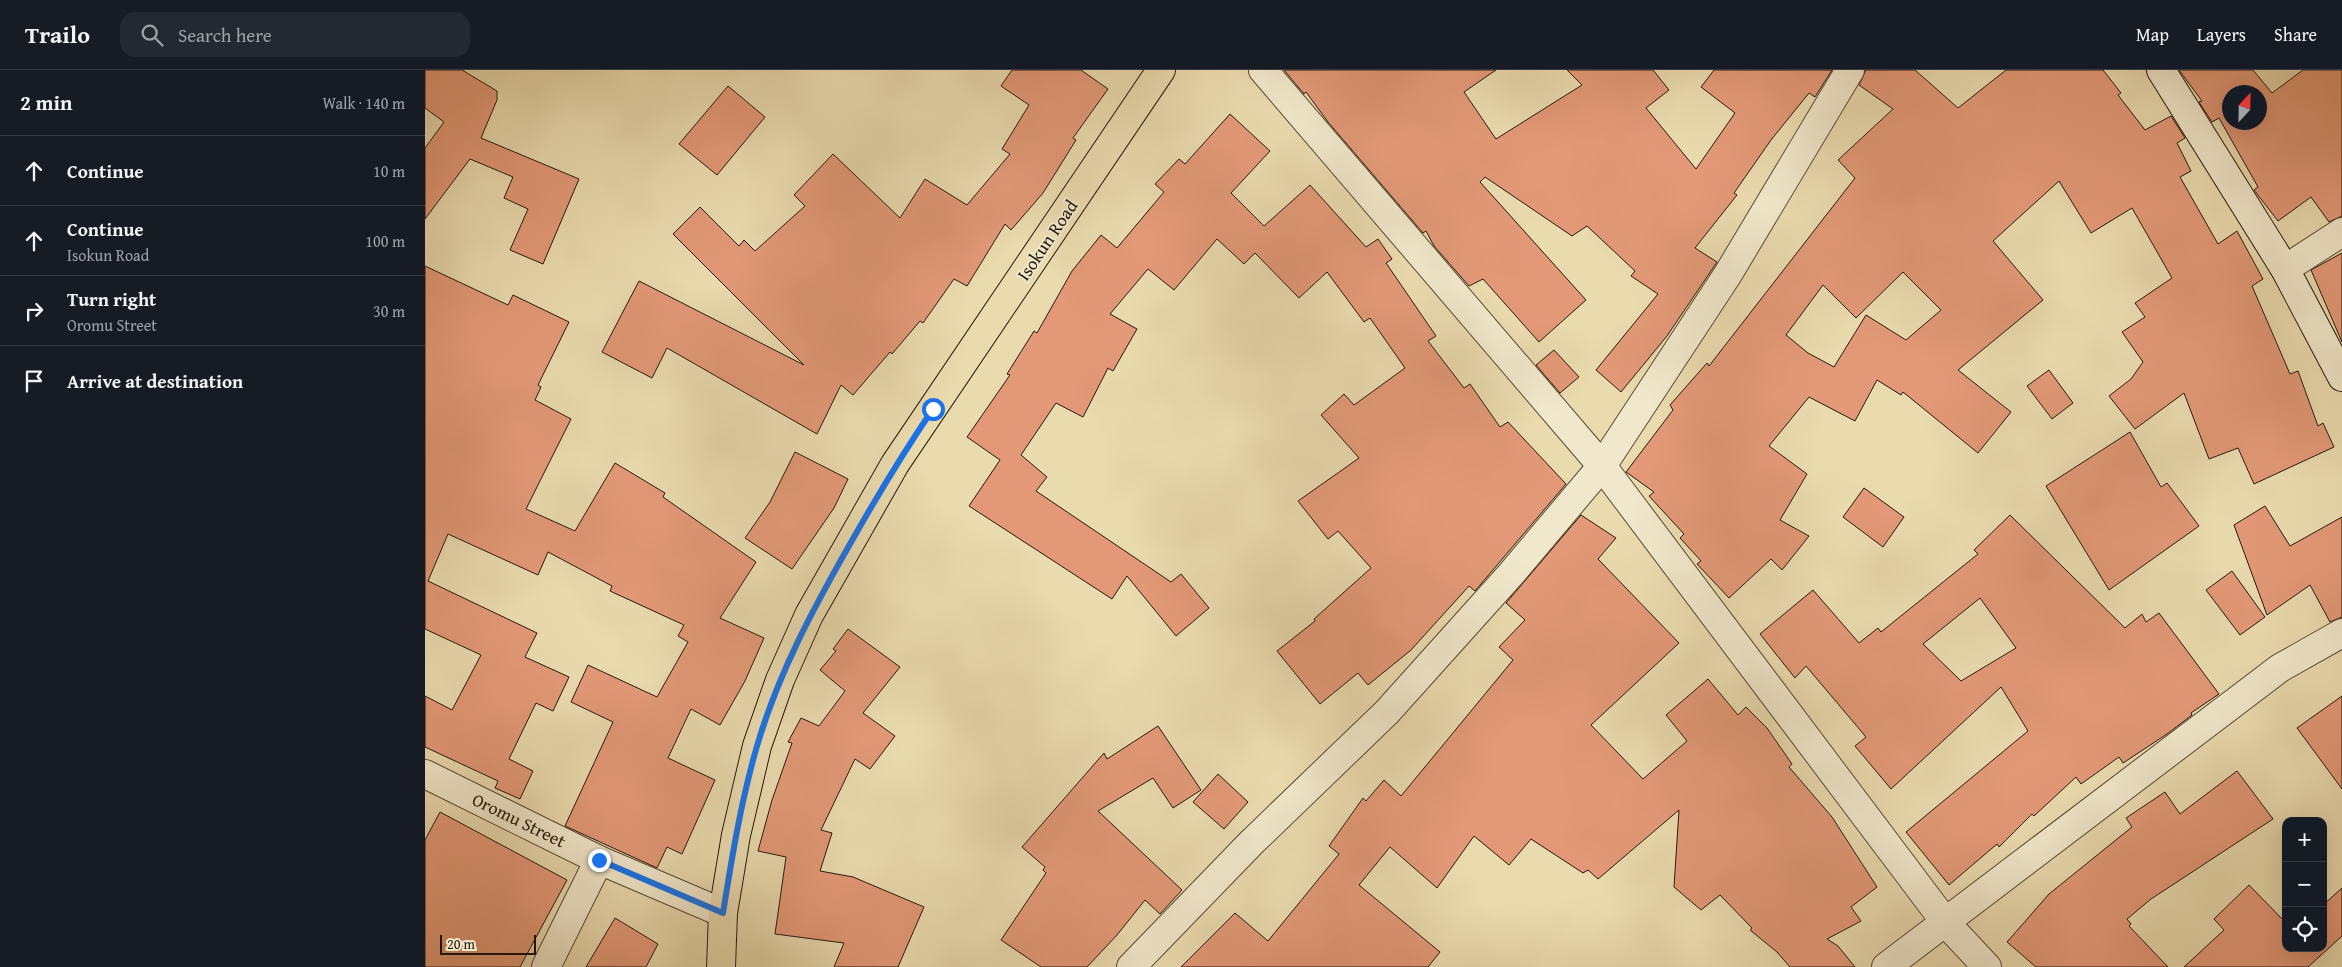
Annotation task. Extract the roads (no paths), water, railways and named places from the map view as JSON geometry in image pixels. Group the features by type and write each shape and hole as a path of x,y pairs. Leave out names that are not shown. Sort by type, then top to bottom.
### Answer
{"main road":[{"name":"Isokun Road","path":"723,913 736,834 757,746 780,680 809,615 895,464 1161,70"},
{"path":"721,967 723,913"}],"street":[{"path":"1263,70 1601,466 1946,923 1987,967"},
{"path":"1131,967 1251,843 1387,712 1511,574 1601,466 1728,274 1850,70"},
{"path":"2161,70 2285,269 2342,377"},
{"path":"2285,269 2342,232"},
{"path":"1885,967 1946,923 2280,668 2342,633"},
{"name":"Oromu Street","path":"425,774 599,860 723,913"},
{"path":"546,967 599,860"}]}
